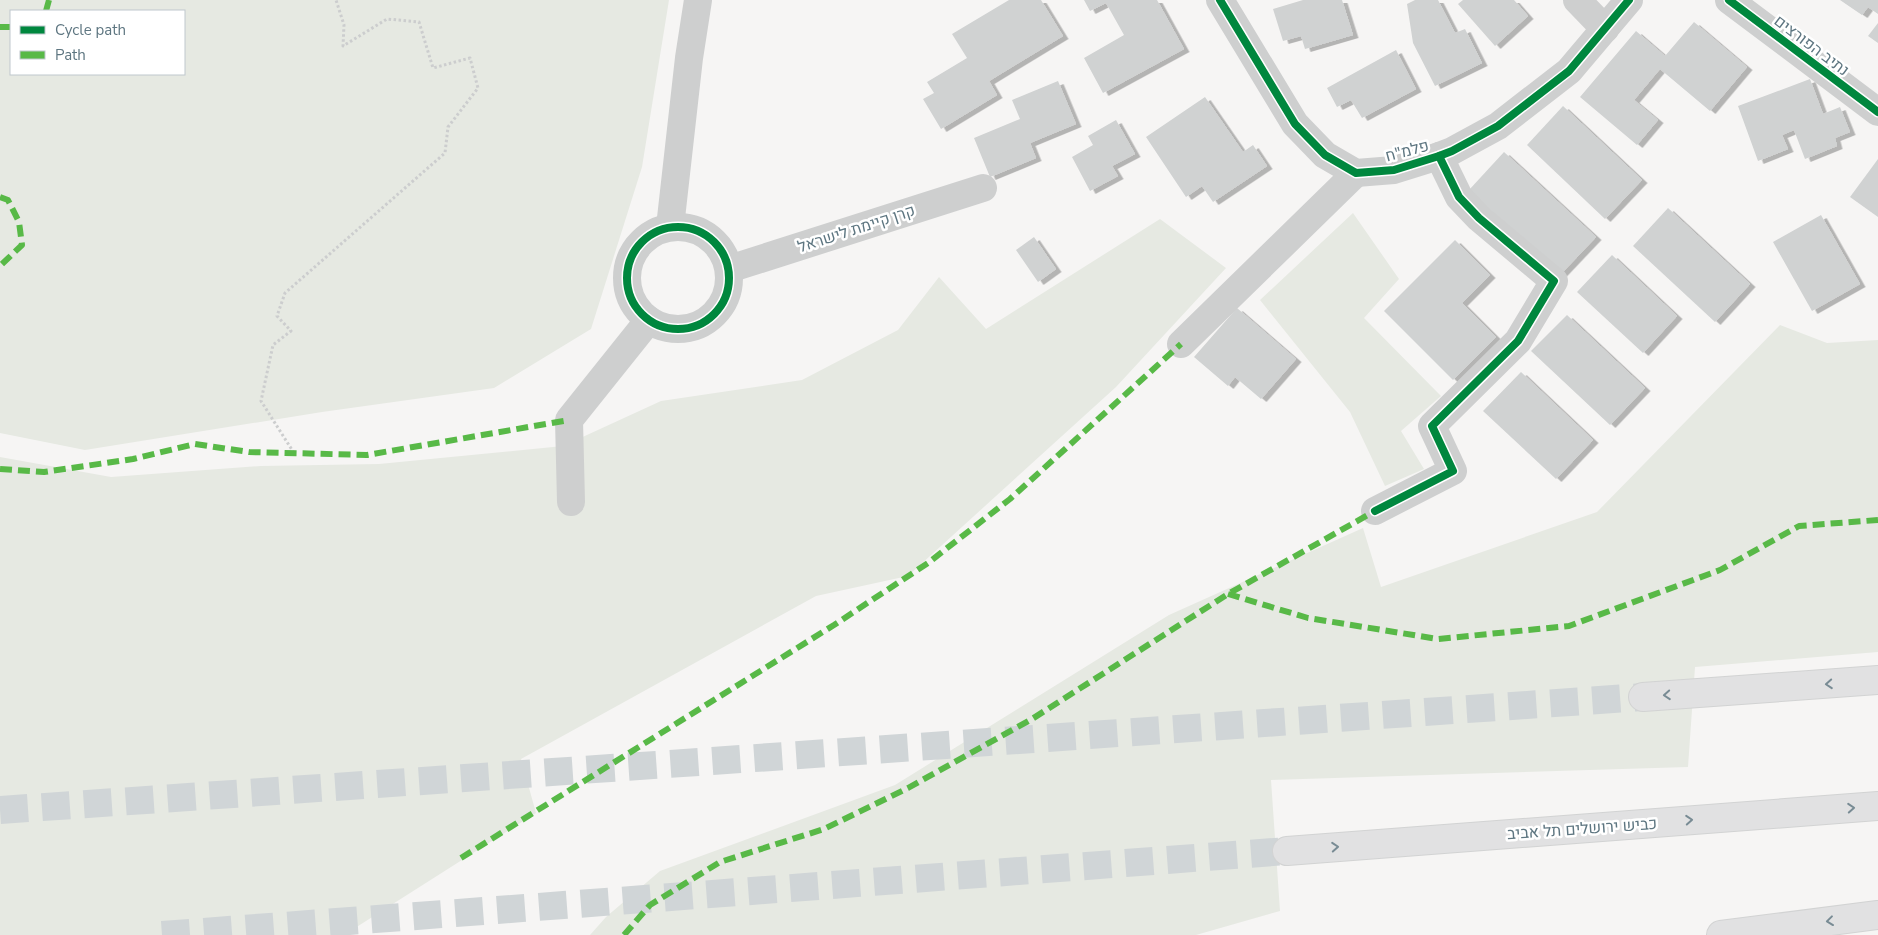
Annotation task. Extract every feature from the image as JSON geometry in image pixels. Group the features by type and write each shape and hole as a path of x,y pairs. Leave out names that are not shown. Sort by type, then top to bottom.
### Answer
{"highway":[{"path":"1643,697 1878,680"},
{"name":"כביש ירושלים תל אביב","path":"1287,851 1878,806"},
{"path":"1721,935 1878,915"}],"street":[{"path":"670,227 689,58 698,0"},
{"path":"1181,344 1356,173 1325,155 1295,124 1220,0"},
{"path":"1577,0 1605,30"},
{"name":"פלמ\"ח","path":"1356,173 1394,170 1439,156 1498,126 1569,71 1629,0"},
{"name":"נתיב הפורצים","path":"1729,0 1878,112"},
{"path":"1375,511 1453,471 1432,426 1518,341 1554,280 1479,218 1459,197 1439,156"},
{"name":"קרן קיימת לישראל","path":"730,269 983,188"},
{"path":"670,227 687,227 702,232 715,241 724,254 730,269 730,285 724,300 714,315 699,325 682,329 665,328 648,320 636,308 628,291 626,274 631,257 641,242 655,231 670,227"},
{"path":"571,502 569,420 648,320"}],"path":[{"path":"294,453 261,401 273,345 291,330 276,316 285,293 445,153 448,127 478,88 470,58 433,68 419,22 387,19 343,46 344,25 336,0"}],"shaded area":[{"path":"0,0 669,0 642,167 591,329 494,388 322,412 85,450 0,433"},
{"path":"1353,213 1399,279 1364,318 1441,396 1401,431 1424,469 1385,486 1350,412 1260,300"},
{"path":"1160,219 1226,268 1116,387 908,576 816,596 521,759 536,813 344,935 0,935 0,457 111,477 261,466 379,464 563,446 661,401 802,380 898,330 939,277 986,329"},
{"path":"1780,325 1827,343 1878,340 1878,652 1695,667 1688,767 1271,780 1280,911 1196,935 590,935 606,917 660,871 895,785 1169,615 1363,528 1381,587 1597,512"}],"building":[{"path":"1009,0 1041,0 1063,36 989,81 997,95 941,129 923,99 934,93 927,82 967,58 952,34"},
{"path":"1084,0 1157,0 1184,49 1103,93 1084,58 1124,35 1106,3 1090,11"},
{"path":"1303,0 1342,0 1353,35 1305,49 1301,36 1283,41 1273,9"},
{"path":"1415,0 1438,0 1455,33 1465,29 1482,63 1435,86 1413,43 1407,4"},
{"path":"1463,0 1514,0 1528,16 1495,46 1458,4"},
{"path":"1840,0 1878,0 1878,14 1868,7 1862,15"},
{"path":"1694,22 1747,67 1710,111 1660,69 1634,100 1658,120 1637,145 1580,97 1636,31 1665,56"},
{"path":"1878,23 1878,43 1868,36"},
{"path":"1396,50 1416,89 1362,118 1351,100 1337,107 1327,88"},
{"path":"1810,79 1823,114 1840,107 1850,132 1835,138 1837,146 1805,159 1794,130 1782,135 1788,149 1758,161 1738,106"},
{"path":"1058,81 1076,124 1030,143 1036,158 990,177 974,138 1020,119 1012,100"},
{"path":"1205,97 1243,152 1253,145 1267,166 1213,202 1202,186 1186,197 1146,137"},
{"path":"1563,106 1642,180 1605,219 1527,145"},
{"path":"1116,120 1135,154 1112,166 1118,176 1090,191 1072,157 1093,145 1088,136"},
{"path":"1504,152 1596,237 1560,275 1469,190"},
{"path":"1878,159 1878,217 1850,197"},
{"path":"1668,208 1750,284 1715,322 1633,246"},
{"path":"1821,215 1860,284 1812,311 1773,242"},
{"path":"1034,237 1056,269 1038,282 1016,250"},
{"path":"1455,240 1490,275 1462,303 1496,337 1453,380 1384,311"},
{"path":"1612,255 1677,316 1643,353 1577,292"},
{"path":"1237,308 1296,359 1261,399 1235,377 1228,386 1194,357"},
{"path":"1567,315 1645,388 1610,425 1531,351"},
{"path":"1521,372 1593,440 1556,479 1483,411"}],"tunnel":[{"path":"0,810 1643,697"},
{"path":"162,935 1287,851"}],"marked path":[{"path":"46,10 49,0"},
{"path":"0,27 10,27"},
{"path":"0,197 8,200 19,222 22,245 0,266"},
{"path":"461,858 834,625 928,563 1010,499 1181,344"},
{"path":"0,469 44,472 133,459 195,444 249,452 367,455 569,420"},
{"path":"624,935 650,905 720,862 824,829 908,788 1032,719 1228,594 1375,511"},
{"path":"1228,594 1308,618 1438,639 1569,626 1720,570 1799,526 1878,520"}],"cycle path":[{"path":"1220,0 1295,124 1325,155 1356,173 1394,170 1439,156 1498,126 1569,71 1629,0"},
{"path":"1729,0 1878,112"},
{"path":"1375,511 1453,471 1432,426 1518,341 1554,281 1479,218 1459,197 1439,156"},
{"path":"678,227 698,231 714,242 725,258 729,278 725,298 714,314 698,325 678,329 658,325 642,314 631,298 627,278 631,258 642,242 658,231 678,227"}]}
